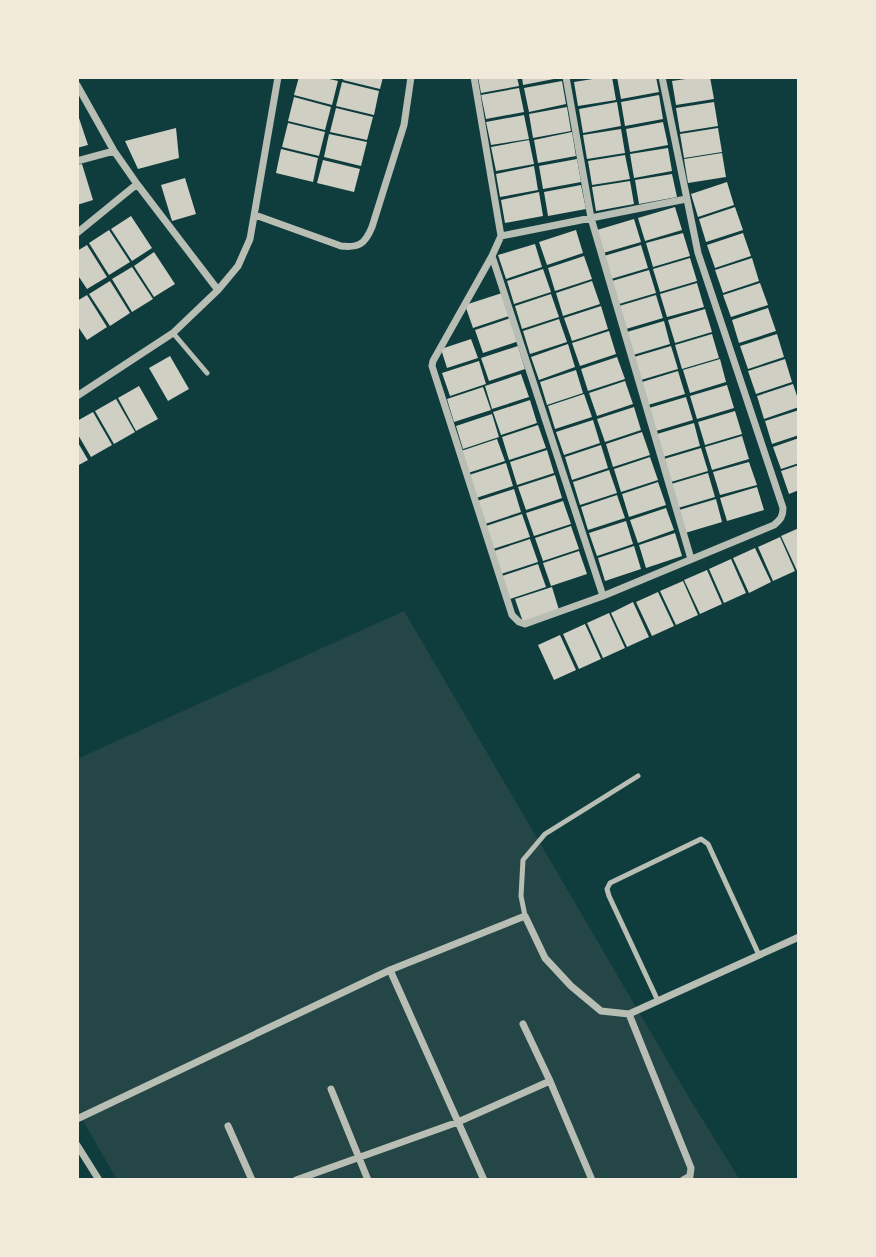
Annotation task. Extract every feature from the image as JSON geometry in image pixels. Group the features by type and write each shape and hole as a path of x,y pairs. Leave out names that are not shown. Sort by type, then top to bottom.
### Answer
{"street":[{"path":"77,396 173,333 218,290 238,266 250,239 278,77"},
{"path":"255,215 341,246 354,247 362,243 372,227 404,125 411,77"},
{"path":"474,77 501,236 432,366 508,602 515,620 525,624 603,596 774,525 783,515 783,508 698,253 662,77"},
{"path":"566,77 592,218 691,559"},
{"path":"77,85 137,184 218,290"},
{"path":"77,161 114,150"},
{"path":"77,233 137,184"},
{"path":"501,236 686,199"},
{"path":"492,256 603,596"},
{"path":"77,1119 390,970 525,916 545,958 571,986 601,1011 629,1014 799,937"},
{"path":"390,970 484,1180"},
{"path":"629,1014 691,1168 690,1177 683,1180"},
{"path":"523,1024 592,1180"},
{"path":"296,1180 458,1122 550,1081"},
{"path":"331,1088 368,1180"},
{"path":"228,1126 252,1180"},
{"path":"77,1145 99,1180"}],"lane":[{"path":"173,333 207,373"},
{"path":"525,916 521,896 523,860 545,834 638,776"},
{"path":"658,1001 607,888 610,883 701,839 708,844 759,955"}],"shaded area":[{"path":"404,611 740,1180 117,1180 77,1110 77,759"}],"building":[{"path":"299,77 321,77 338,81 332,105 294,95"},
{"path":"344,77 383,77 380,89 343,80"},
{"path":"478,77 517,77 519,86 481,93"},
{"path":"522,77 559,77 559,78 523,85"},
{"path":"612,77 616,100 578,106 574,82"},
{"path":"617,77 656,77 659,92 621,99"},
{"path":"710,77 714,99 676,105 672,81"},
{"path":"562,81 566,104 529,112 524,88"},
{"path":"342,82 379,91 374,115 336,106"},
{"path":"519,88 524,112 486,119 481,95"},
{"path":"659,95 663,119 625,126 621,102"},
{"path":"294,97 331,107 325,130 288,121"},
{"path":"617,102 621,126 583,133 579,109"},
{"path":"714,102 718,126 680,132 676,108"},
{"path":"567,107 571,131 533,138 529,114"},
{"path":"336,108 373,117 367,140 330,132"},
{"path":"77,112 88,145 77,148"},
{"path":"524,115 529,139 491,145 486,122"},
{"path":"663,122 668,145 630,152 626,129"},
{"path":"288,123 325,132 319,156 282,147"},
{"path":"176,128 179,158 138,169 125,141"},
{"path":"718,128 722,152 684,158 680,134"},
{"path":"621,129 625,153 587,159 583,135"},
{"path":"572,132 576,156 538,163 534,140"},
{"path":"329,134 367,142 361,166 324,157"},
{"path":"529,140 534,164 496,171 491,147"},
{"path":"668,148 672,171 634,178 630,154"},
{"path":"281,149 318,158 313,182 276,173"},
{"path":"722,153 726,177 688,183 684,159"},
{"path":"625,155 630,179 592,185 588,161"},
{"path":"577,159 581,182 543,189 539,166"},
{"path":"323,160 360,169 354,192 317,183"},
{"path":"82,164 93,200 77,205 77,165"},
{"path":"534,166 538,190 500,197 496,174"},
{"path":"672,174 677,197 639,204 635,180"},
{"path":"185,178 196,214 172,221 161,185"},
{"path":"630,181 634,204 596,211 592,187"},
{"path":"727,182 734,205 698,217 691,194"},
{"path":"581,185 586,209 548,216 544,192"},
{"path":"539,192 543,216 505,223 501,200"},
{"path":"675,207 682,230 645,241 638,218"},
{"path":"735,207 743,230 706,242 699,219"},
{"path":"131,216 152,248 132,261 111,229"},
{"path":"634,219 641,242 603,253 597,230"},
{"path":"109,230 130,262 109,275 89,243"},
{"path":"576,230 583,253 547,265 539,242"},
{"path":"683,233 690,256 653,267 646,243"},
{"path":"743,233 751,256 715,268 707,245"},
{"path":"535,244 542,267 506,279 498,255"},
{"path":"87,245 107,277 87,289 77,274 77,251"},
{"path":"641,245 648,268 611,279 604,256"},
{"path":"154,252 175,284 154,297 134,266"},
{"path":"584,256 592,279 555,291 548,268"},
{"path":"690,258 697,281 660,292 653,269"},
{"path":"752,258 759,281 723,293 715,270"},
{"path":"132,267 153,299 132,312 112,279"},
{"path":"543,269 551,292 514,304 507,281"},
{"path":"649,270 656,293 619,304 612,281"},
{"path":"110,281 130,313 110,326 89,294"},
{"path":"592,281 600,304 563,316 556,293"},
{"path":"697,283 704,307 667,317 660,294"},
{"path":"760,283 768,305 731,317 723,295"},
{"path":"502,293 509,316 473,328 465,305"},
{"path":"551,294 559,317 522,329 515,306"},
{"path":"87,295 107,327 87,340 77,325 77,301"},
{"path":"656,295 663,318 626,329 619,306"},
{"path":"601,306 608,329 572,341 564,318"},
{"path":"768,308 776,331 739,343 732,320"},
{"path":"705,309 712,332 675,343 668,320"},
{"path":"511,318 519,341 483,353 475,330"},
{"path":"559,319 567,342 530,354 523,331"},
{"path":"664,321 670,344 633,355 627,332"},
{"path":"609,331 616,354 580,366 572,343"},
{"path":"712,334 719,358 682,369 675,345"},
{"path":"777,334 784,357 748,369 740,346"},
{"path":"471,339 478,358 447,368 441,349"},
{"path":"568,344 575,367 539,380 531,357"},
{"path":"518,346 525,369 489,381 481,358"},
{"path":"671,346 678,369 641,380 634,357"},
{"path":"170,356 189,389 168,401 149,368"},
{"path":"617,357 625,379 588,391 581,369"},
{"path":"720,359 726,382 690,393 683,370"},
{"path":"785,359 792,382 756,394 748,371"},
{"path":"479,361 486,384 450,396 442,373"},
{"path":"576,370 583,393 547,405 540,382"},
{"path":"678,371 685,394 648,405 642,382"},
{"path":"521,374 529,397 492,409 485,386"},
{"path":"625,381 633,404 597,416 589,393"},
{"path":"793,384 799,407 764,419 757,396"},
{"path":"727,385 734,408 697,419 690,396"},
{"path":"139,386 158,419 136,431 118,398"},
{"path":"483,387 491,410 454,422 447,399"},
{"path":"584,394 592,417 555,429 548,406"},
{"path":"686,397 693,420 656,431 649,408"},
{"path":"116,399 135,432 114,444 95,411"},
{"path":"530,400 537,423 501,435 493,412"},
{"path":"634,407 641,430 605,442 597,419"},
{"path":"799,410 799,435 772,444 765,421"},
{"path":"735,411 742,434 705,445 698,422"},
{"path":"93,412 112,445 91,457 77,433 77,421"},
{"path":"492,414 499,437 463,449 456,426"},
{"path":"593,420 600,443 564,455 556,432"},
{"path":"694,423 700,446 663,457 657,434"},
{"path":"538,425 546,448 509,460 502,437"},
{"path":"642,432 650,455 613,467 606,444"},
{"path":"742,436 749,459 712,470 705,447"},
{"path":"799,438 799,463 781,469 773,447"},
{"path":"497,439 505,461 468,473 461,451"},
{"path":"77,441 88,460 77,466"},
{"path":"601,445 608,468 572,480 565,457"},
{"path":"701,448 708,471 671,482 664,459"},
{"path":"547,450 554,473 517,485 510,462"},
{"path":"650,457 658,480 621,492 614,469"},
{"path":"749,462 757,485 720,495 713,472"},
{"path":"506,463 513,486 476,498 469,475"},
{"path":"799,465 799,490 789,494 781,471"},
{"path":"609,470 617,493 580,505 573,482"},
{"path":"708,473 715,497 678,508 671,484"},
{"path":"555,475 562,498 526,510 518,487"},
{"path":"658,482 666,505 629,517 622,494"},
{"path":"757,487 764,510 727,521 720,498"},
{"path":"514,489 521,512 485,524 477,501"},
{"path":"617,495 625,518 588,530 581,507"},
{"path":"716,499 722,522 685,533 679,510"},
{"path":"563,501 571,524 534,536 526,513"},
{"path":"666,508 674,530 638,543 630,520"},
{"path":"522,514 530,537 493,549 486,526"},
{"path":"626,521 633,544 597,556 589,533"},
{"path":"571,526 579,549 543,561 535,538"},
{"path":"799,528 799,575 781,536"},
{"path":"675,533 682,556 646,568 639,545"},
{"path":"780,537 795,571 773,581 758,547"},
{"path":"530,539 538,562 501,574 494,551"},
{"path":"634,546 641,569 605,581 598,558"},
{"path":"755,548 771,582 749,593 733,558"},
{"path":"579,551 587,574 551,586 543,563"},
{"path":"731,559 746,593 724,603 709,569"},
{"path":"538,564 546,587 510,599 502,576"},
{"path":"707,570 722,604 700,614 684,580"},
{"path":"683,581 698,615 676,625 660,591"},
{"path":"552,587 559,610 523,622 515,599"},
{"path":"658,592 674,626 652,636 636,602"},
{"path":"633,602 649,637 627,647 611,613"},
{"path":"609,613 625,648 603,658 587,623"},
{"path":"585,624 601,659 579,669 563,634"},
{"path":"560,635 576,670 554,680 538,645"}]}
